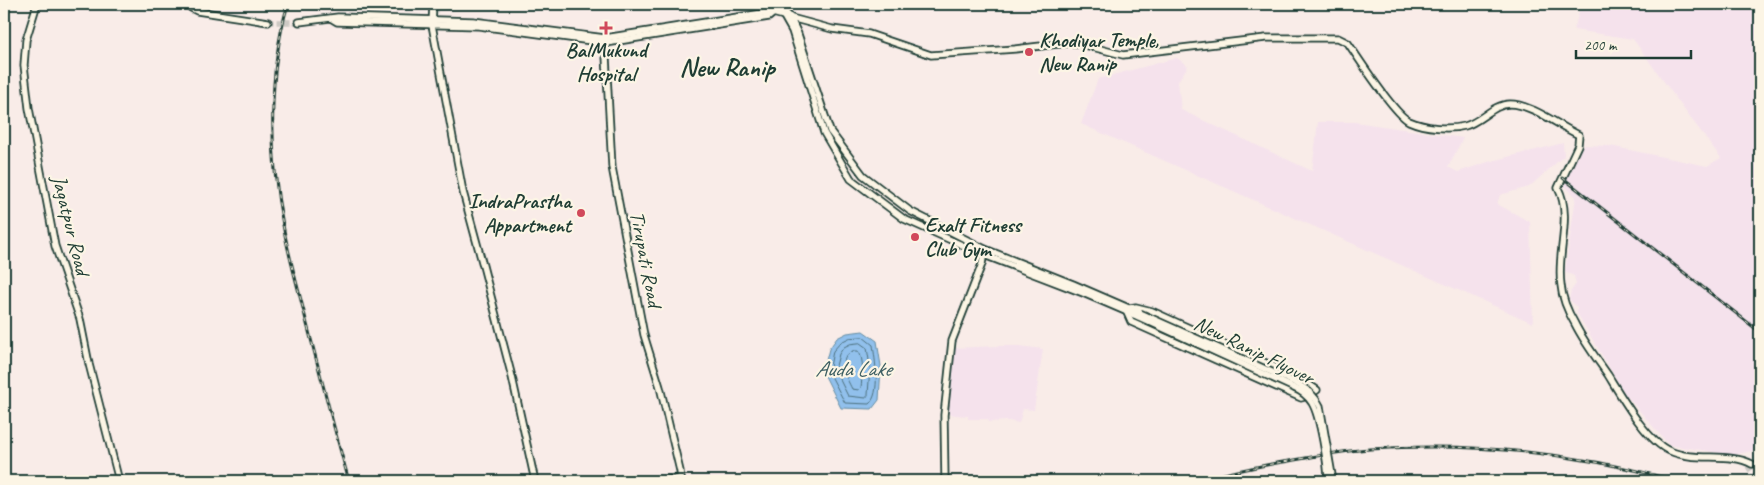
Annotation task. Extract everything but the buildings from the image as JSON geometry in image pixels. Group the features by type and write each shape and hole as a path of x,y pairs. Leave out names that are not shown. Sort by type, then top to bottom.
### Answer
{"street":[{"name":"Jagatpur Road","path":"37,4 26,40 24,66 29,108 55,246 80,319 89,364 119,481"},
{"path":"190,4 191,8 197,11 268,22"},
{"path":"433,4 432,22 463,192 512,377 535,481"},
{"path":"781,6 783,16 792,31 824,133 851,179 904,219 1127,310 1136,307 1152,311 1301,379 1317,390 1309,396 1301,398 1130,322 1127,310"},
{"path":"781,6 790,17 798,34 830,131 864,175 910,211 984,252"},
{"path":"298,22 332,19 337,22 473,21 606,41 775,12 783,16 832,29 869,34 931,55 1078,43 1123,55 1266,38 1338,38 1348,43 1395,108 1407,121 1447,128 1467,126 1501,106 1509,104 1519,105 1541,114 1580,135 1578,145 1558,188 1563,197 1564,226 1560,285 1565,303 1575,324 1638,421 1659,444 1670,452 1689,456 1740,460 1750,464"},
{"name":"Tirupati Road","path":"606,41 612,167 644,335 660,387 681,480"},
{"path":"945,481 944,415 952,341 982,264 984,252"},
{"name":"New Ranip Flyover","path":"1127,310 1292,381 1307,390 1314,396 1320,406 1333,481"},
{"name":"New Ranip Flyover","path":"1140,315 1294,388 1306,396 1313,405 1318,418 1328,481"},
{"path":"662,481 681,480"}],"shaded area":[{"path":"1581,4 1760,4 1760,449 1734,455 1669,445 1625,394 1577,313 1577,307 1569,299 1571,291 1576,284 1574,276 1565,272 1576,197 1564,185 1582,145 1610,146 1707,166 1721,158 1633,39 1574,30"},
{"path":"1177,58 1188,66 1178,81 1181,110 1312,171 1318,122 1355,122 1463,138 1448,167 1458,172 1488,162 1563,143 1564,156 1529,187 1500,195 1497,204 1530,222 1533,323 1081,124 1098,79"},
{"path":"998,346 1043,349 1034,410 1023,409 1019,423 1009,421 989,422 988,419 968,419 968,416 946,414 954,348"}],"water":[{"name":"Auda Lake","path":"863,331 877,341 881,366 879,400 872,409 841,408 823,372 829,349 837,338 847,333"}],"waterway":[{"path":"1754,463 1754,461 1760,458"}],"tunnel":[{"path":"268,22 299,22"},
{"path":"1748,466 1754,476"}],"railway":[{"path":"288,4 281,30 274,85 273,142 278,198 291,262 349,481"},
{"path":"1563,178 1760,332"},
{"path":"1199,481 1257,467 1347,451 1409,447 1448,447 1525,452 1602,463 1677,481"}],"place":[{"name":"BalMukund Hospital","path":"606,28"},
{"name":"Khodiyar Temple, New Ranip","path":"1029,52"},
{"name":"IndraPrastha Appartment","path":"581,213"},
{"name":"Exalt Fitness Club Gym","path":"915,237"}],"district":[{"name":"New Ranip","path":"727,67"}]}
